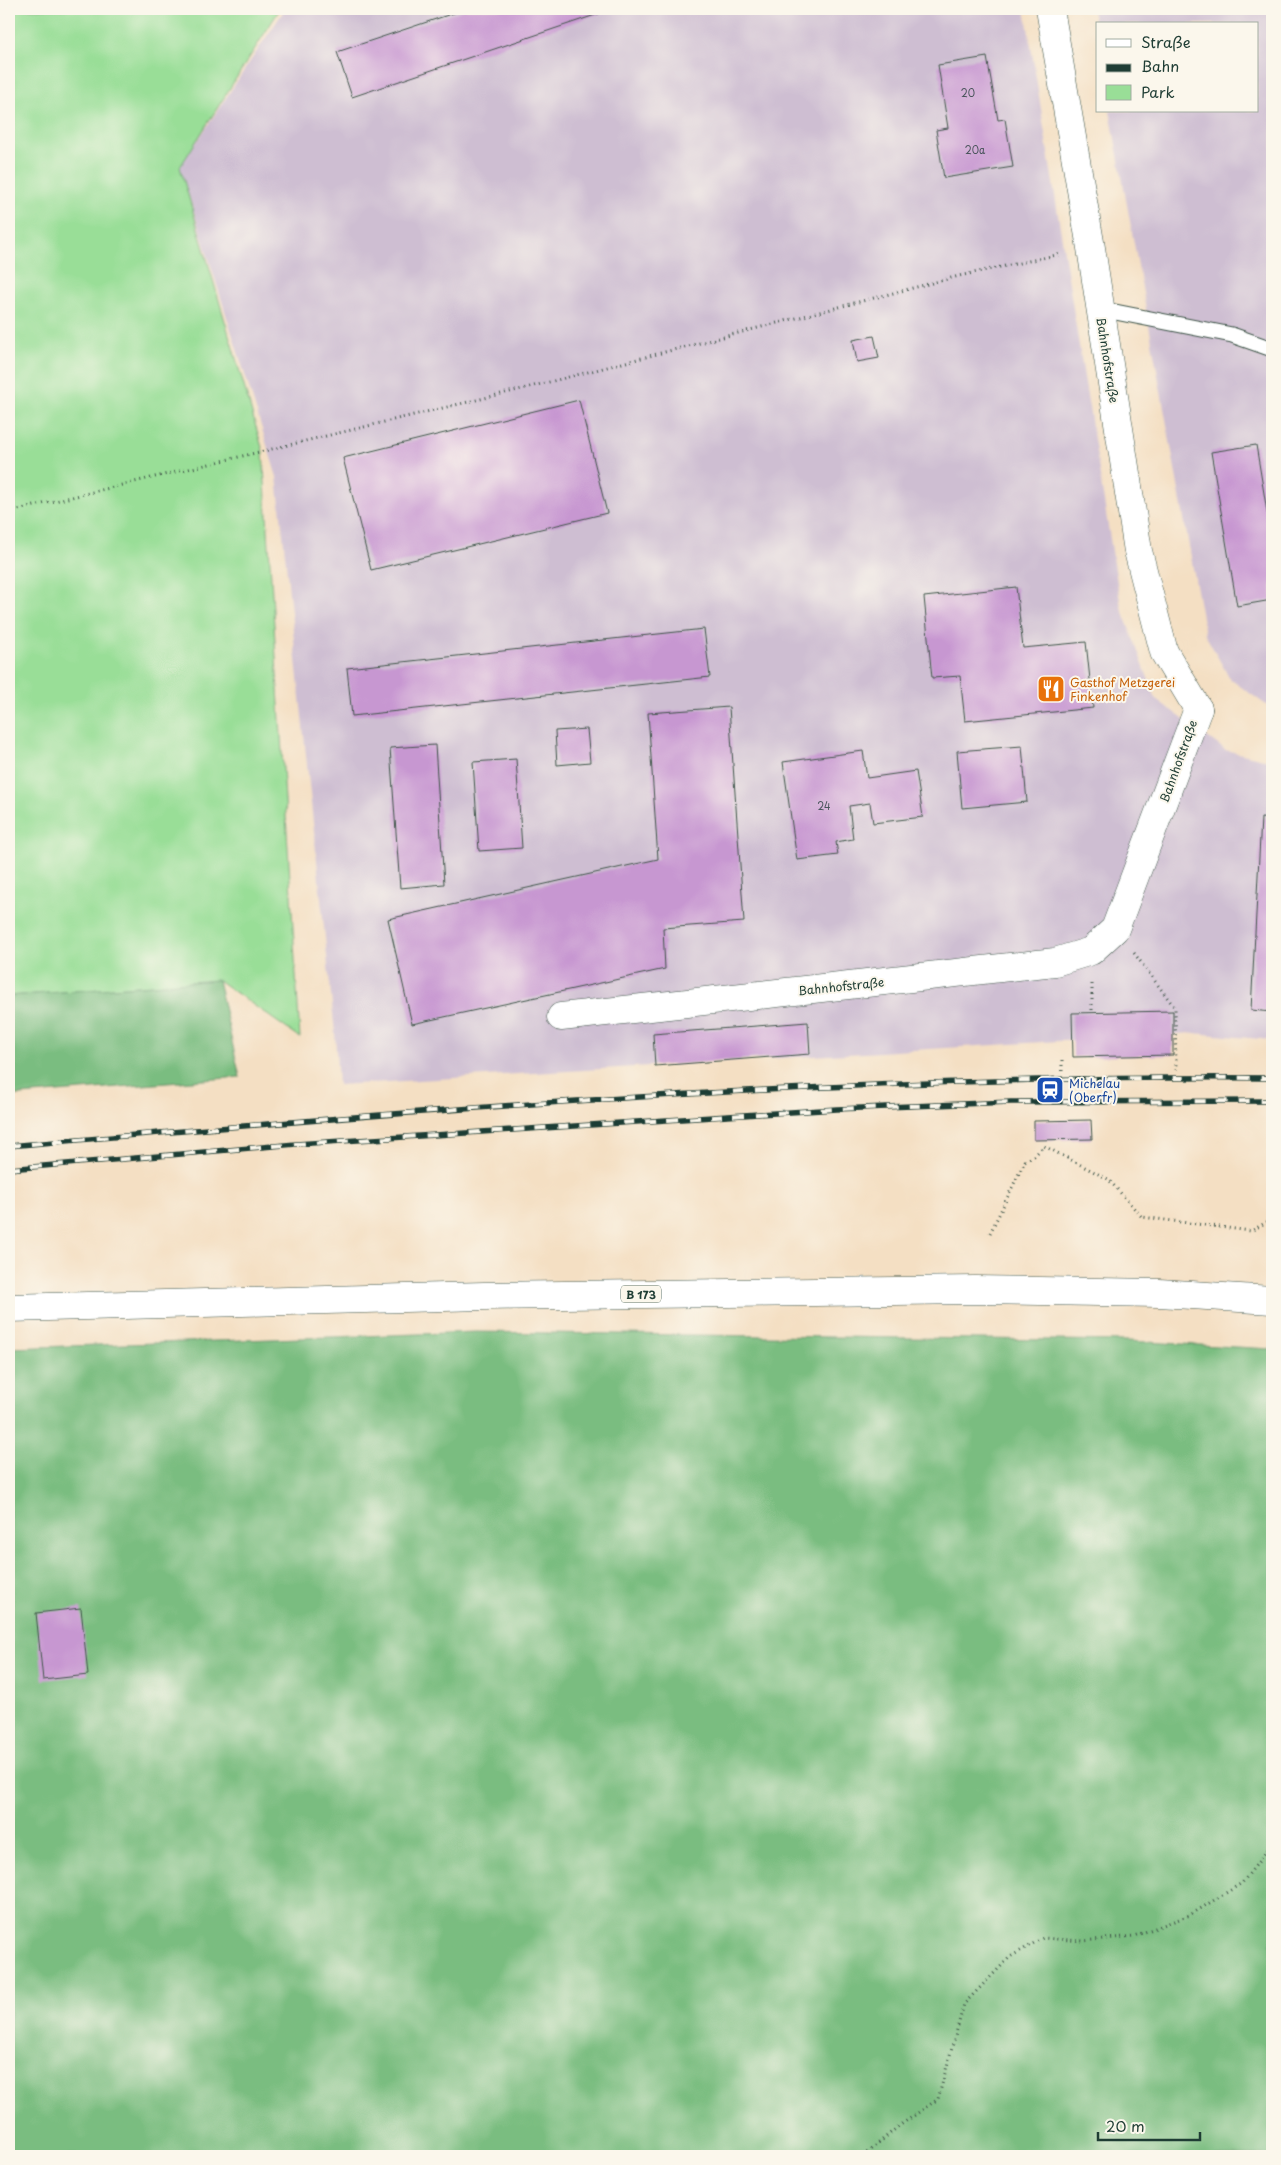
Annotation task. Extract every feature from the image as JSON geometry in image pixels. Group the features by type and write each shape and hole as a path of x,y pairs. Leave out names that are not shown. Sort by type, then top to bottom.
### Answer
{"street":[{"name":"Bahnhofstraße","path":"561,1017 1055,962 1091,950 1115,929 1198,709 1164,652 1138,551 1091,248 1050,9"},
{"name":"B 173","path":"9,1308 484,1296 975,1290 1159,1293 1272,1300"}],"lane":[{"path":"1100,309 1232,335 1272,349"}],"path":[{"path":"9,512 518,390 959,276 1091,248"},
{"path":"1115,929 1175,1008 1176,1070"},
{"path":"1062,1058 1062,1071"},
{"path":"990,1233 1026,1161 1044,1146 1108,1179 1142,1217 1251,1231 1272,1220"},
{"path":"863,2156 898,2126 938,2099 964,2004 1010,1957 1043,1938 1083,1941 1134,1936 1190,1915 1242,1883 1272,1844"}],"shaded area":[{"path":"285,9 1025,9 1121,607 1156,699 1225,750 1272,761 1272,1040 1193,1033 338,1085 335,1033 277,477 180,167"},
{"path":"1092,9 1272,9 1272,707 1269,707 1230,679 1205,634 1110,112 1258,112 1258,22 1096,22 1096,33"}],"green space":[{"path":"9,9 280,9 180,167 263,451 300,1038 218,980 9,996"},
{"path":"218,980 240,1077 9,1096 9,996"},
{"path":"476,1332 1128,1341 1272,1349 1272,2156 9,2156 9,1348"}],"building":[{"path":"466,9 613,9 352,97 337,52"},
{"path":"987,57 998,120 1005,119 1013,167 944,178 936,130 948,128 938,65"},
{"path":"874,336 879,358 857,362 853,340"},
{"path":"579,400 607,513 371,570 343,458"},
{"path":"1256,445 1272,542 1272,600 1237,606 1211,452"},
{"path":"1016,587 1023,648 1086,642 1093,708 965,721 960,676 932,678 924,597"},
{"path":"704,629 710,677 352,716 347,668"},
{"path":"729,707 744,922 663,928 665,969 412,1024 388,919 658,859 648,713"},
{"path":"587,729 590,762 557,765 555,731"},
{"path":"435,745 444,884 400,888 390,748"},
{"path":"1022,746 1027,802 962,808 957,751"},
{"path":"863,751 867,778 916,771 923,817 873,823 870,803 849,806 853,839 836,842 838,855 797,860 783,762"},
{"path":"516,759 522,848 479,851 473,762"},
{"path":"1261,818 1272,819 1272,1012 1251,1010"},
{"path":"1173,1011 1173,1055 1073,1057 1072,1013"},
{"path":"808,1022 810,1054 655,1066 653,1034"},
{"path":"1091,1120 1092,1139 1034,1140 1034,1121"},
{"path":"81,1608 88,1675 43,1680 36,1613"}],"railway":[{"path":"9,1146 482,1107 798,1088 956,1082 1272,1078"},
{"path":"9,1169 296,1144 837,1109 1011,1102 1272,1101"}],"place":[{"name":"Gasthof Metzgerei Finkenhof","path":"1051,689"},
{"name":"Michelau (Oberfr)","path":"1050,1090"}]}
